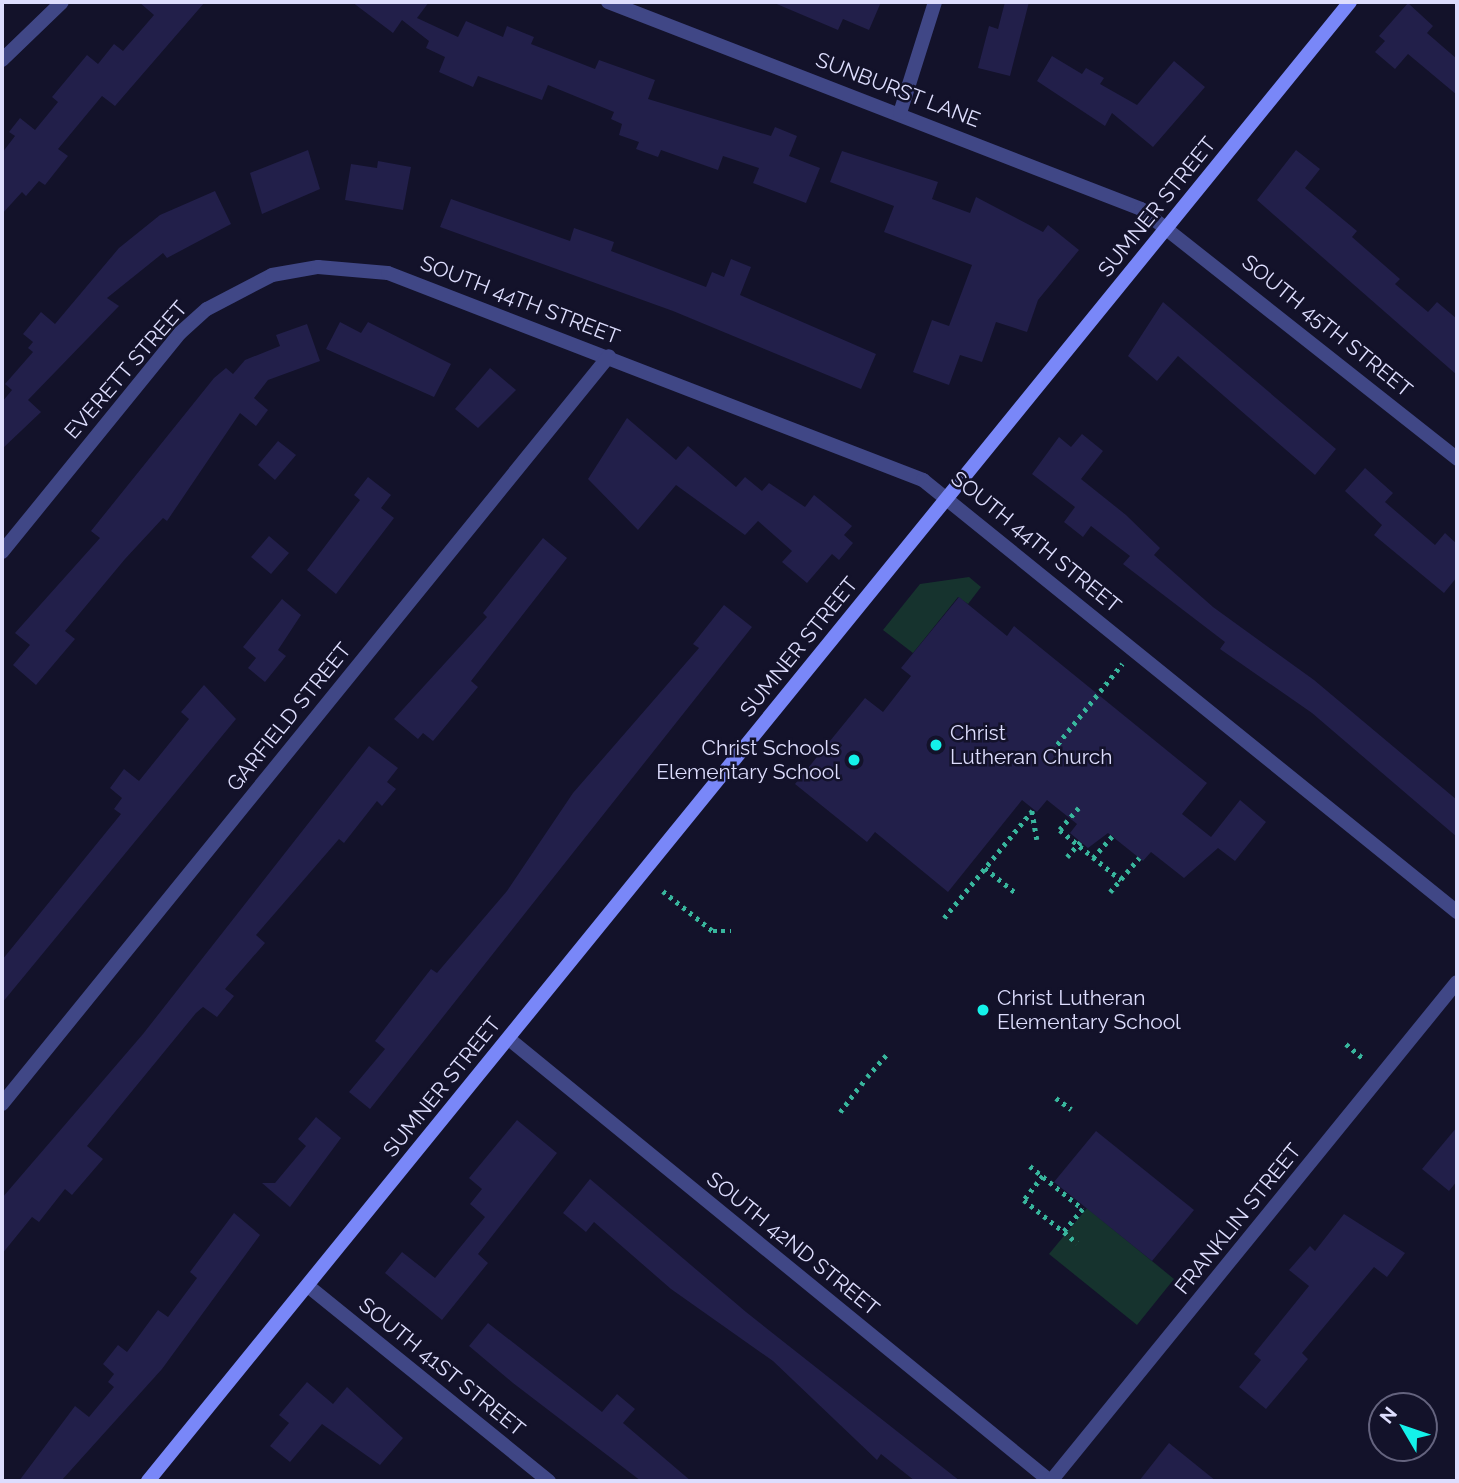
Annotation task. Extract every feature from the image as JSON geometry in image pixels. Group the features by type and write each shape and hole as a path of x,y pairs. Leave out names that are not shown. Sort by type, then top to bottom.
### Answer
{"street":[{"path":"2,60 62,2"},
{"name":"SUNBURST LANE","path":"608,2 1113,195 1170,226"},
{"path":"900,113 935,2"},
{"name":"SUMNER STREET","path":"148,1481 1350,2"},
{"name":"SOUTH 45TH STREET","path":"1170,226 1457,459"},
{"name":"SOUTH 44TH STREET","path":"318,267 388,273 881,461 948,496 1457,912"},
{"name":"EVERETT STREET","path":"2,552 180,333 207,309 272,275 318,267"},
{"name":"GARFIELD STREET","path":"2,1104 609,356"},
{"name":"FRANKLIN STREET","path":"1050,1481 1457,982"},
{"name":"SOUTH 42ND STREET","path":"509,1039 1050,1481"},
{"name":"SOUTH 41ST STREET","path":"308,1286 548,1481"}],"path":[{"path":"1052,751 1119,668"},
{"path":"1079,808 1060,830 1121,880"},
{"path":"944,918 1032,810 1037,840"},
{"path":"1093,858 1112,836"},
{"path":"1067,857 1079,843"},
{"path":"1111,892 1139,858"},
{"path":"985,868 1016,893"},
{"path":"663,891 713,931 731,930"},
{"path":"1346,1044 1365,1060"},
{"path":"840,1112 886,1055"},
{"path":"1056,1098 1071,1109"},
{"path":"1030,1166 1083,1209 1064,1232"},
{"path":"1043,1176 1022,1202 1077,1243"}],"green space":[{"path":"969,577 981,587 968,604 958,597 913,653 883,630 920,584"},
{"path":"1087,1208 1174,1279 1137,1325 1049,1254"}],"building":[{"path":"139,2 205,2 115,106 102,96 58,149 68,156 45,185 39,181 26,196 22,192 2,214 2,153 15,136 9,132 20,118 35,130 58,102 52,97 87,55 98,64 114,44 123,51 154,15"},
{"path":"352,2 429,2 417,18 458,37 466,21 503,37 507,26 534,37 531,44 595,69 599,60 655,80 648,99 771,136 775,127 797,136 789,156 820,168 806,203 753,183 759,168 723,156 718,170 661,150 658,157 636,149 639,142 619,135 622,124 611,119 614,112 548,85 542,100 478,76 473,87 439,72 445,57 426,48 429,41 402,20 393,33"},
{"path":"772,2 881,2 869,30 843,19 838,30"},
{"path":"1005,2 1029,2 1010,76 978,68 989,26 998,29"},
{"path":"1408,3 1433,26 1427,33 1457,59 1457,95 1408,54 1395,69 1375,52 1385,41 1379,36"},
{"path":"1052,56 1082,74 1086,68 1104,78 1100,84 1137,105 1174,61 1205,87 1153,147 1112,113 1105,126 1037,81"},
{"path":"308,150 320,189 262,214 250,173"},
{"path":"1296,150 1320,169 1305,188 1357,231 1352,237 1400,279 1395,284 1428,312 1437,302 1457,319 1457,375 1257,200"},
{"path":"842,151 938,182 932,199 970,213 976,197 1043,232 1048,225 1079,250 1038,300 1027,332 996,322 982,362 960,355 949,385 913,372 932,320 949,326 972,265 884,232 894,206 830,182"},
{"path":"378,161 411,167 403,210 345,200 351,164 377,168"},
{"path":"215,191 231,224 167,258 163,253 107,298 119,306 28,400 41,412 2,449 2,402 12,390 5,384 33,352 28,348 33,342 23,334 41,312 55,324 119,248 160,215"},
{"path":"451,199 570,241 574,228 614,242 611,251 706,287 712,272 724,277 731,259 751,267 740,295 876,354 861,389 673,311 440,227"},
{"path":"1163,302 1336,449 1315,475 1178,356 1157,381 1128,356"},
{"path":"340,322 361,333 368,322 451,364 434,397 326,349"},
{"path":"307,324 320,361 268,380 254,398 268,410 256,426 240,413 167,521 163,518 65,631 75,639 36,685 13,665 30,645 15,633 100,538 91,531 214,378 226,368 233,374 245,360 280,346 276,335"},
{"path":"490,368 516,390 478,428 455,409"},
{"path":"627,418 676,460 688,446 736,487 745,477 762,491 769,483 805,507 814,495 852,526 844,535 853,543 839,560 832,554 807,583 782,562 792,551 758,521 745,535 676,485 638,530 588,479"},
{"path":"1082,434 1103,451 1081,479 1126,515 1160,548 1154,555 1213,607 1314,680 1457,800 1457,837 1312,713 1220,649 1225,642 1123,564 1130,556 1091,526 1083,537 1064,522 1075,507 1032,474 1059,437 1071,447"},
{"path":"278,441 296,455 275,480 258,465"},
{"path":"1365,468 1393,493 1385,502 1435,545 1445,533 1457,544 1457,577 1444,593 1374,535 1382,525 1345,491"},
{"path":"368,477 391,495 381,508 394,518 336,594 307,570 360,500 354,495"},
{"path":"269,536 289,553 271,574 251,557"},
{"path":"543,538 567,558 471,681 478,687 433,741 423,733 418,739 394,719 487,617 483,613"},
{"name":"Christ Lutheran Church","path":"959,597 1007,636 1014,626 1207,783 1182,814 1211,837 1240,800 1266,822 1235,861 1218,848 1184,878 1151,852 1143,861 1108,833 1088,848 1070,833 1077,824 1047,800 1037,812 1022,800 948,892 875,832 867,842 795,784 865,698 883,712 911,676 901,668"},
{"path":"282,599 301,615 278,650 286,656 265,682 248,668 256,658 243,647"},
{"path":"724,605 752,627 370,1109 349,1092 385,1049 375,1041 431,969 437,973 507,891 573,793 699,648 693,644"},
{"path":"204,685 236,719 2,1003 2,960 121,814 114,809 122,798 110,788 124,769 139,781 189,719 181,712"},
{"path":"369,746 398,768 387,782 396,789 382,806 377,801 344,843 339,839 256,935 265,943 225,989 234,996 217,1017 203,1007 196,1013 87,1146 103,1159 72,1195 65,1189 39,1222 32,1217 2,1254 2,1198 143,1034"},
{"path":"316,1117 341,1138 290,1207 262,1183 275,1183 306,1146 298,1139"},
{"path":"517,1120 557,1153 478,1254 488,1263 442,1320 385,1273 402,1252 435,1278 485,1217 470,1204 482,1189 469,1178"},
{"path":"1457,1127 1457,1181 1449,1191 1422,1169"},
{"path":"1096,1131 1194,1210 1152,1261 1054,1182"},
{"path":"590,1179 746,1312 960,1481 915,1481 881,1454 877,1460 773,1361 671,1289 594,1222 586,1232 563,1213"},
{"path":"234,1213 260,1235 162,1369 61,1481 19,1481 75,1406 89,1417 114,1387 108,1382 114,1374 103,1364 118,1345 127,1352 158,1310 168,1317 197,1278 190,1272"},
{"path":"1344,1214 1405,1253 1387,1277 1374,1267 1302,1353 1308,1359 1266,1409 1239,1387 1261,1360 1254,1354 1309,1286 1289,1270 1310,1246 1315,1251"},
{"path":"488,1323 602,1412 617,1394 635,1409 623,1423 691,1481 641,1481 513,1383 469,1346"},
{"path":"307,1382 333,1404 347,1387 403,1438 380,1465 322,1424 290,1462 270,1446 289,1423 279,1415"},
{"path":"1169,1443 1216,1481 1139,1481"}],"place":[{"name":"Christ Lutheran Church","path":"936,745"},
{"name":"Christ Schools Elementary School","path":"854,760"},
{"name":"Christ Lutheran Elementary School","path":"983,1010"}]}
